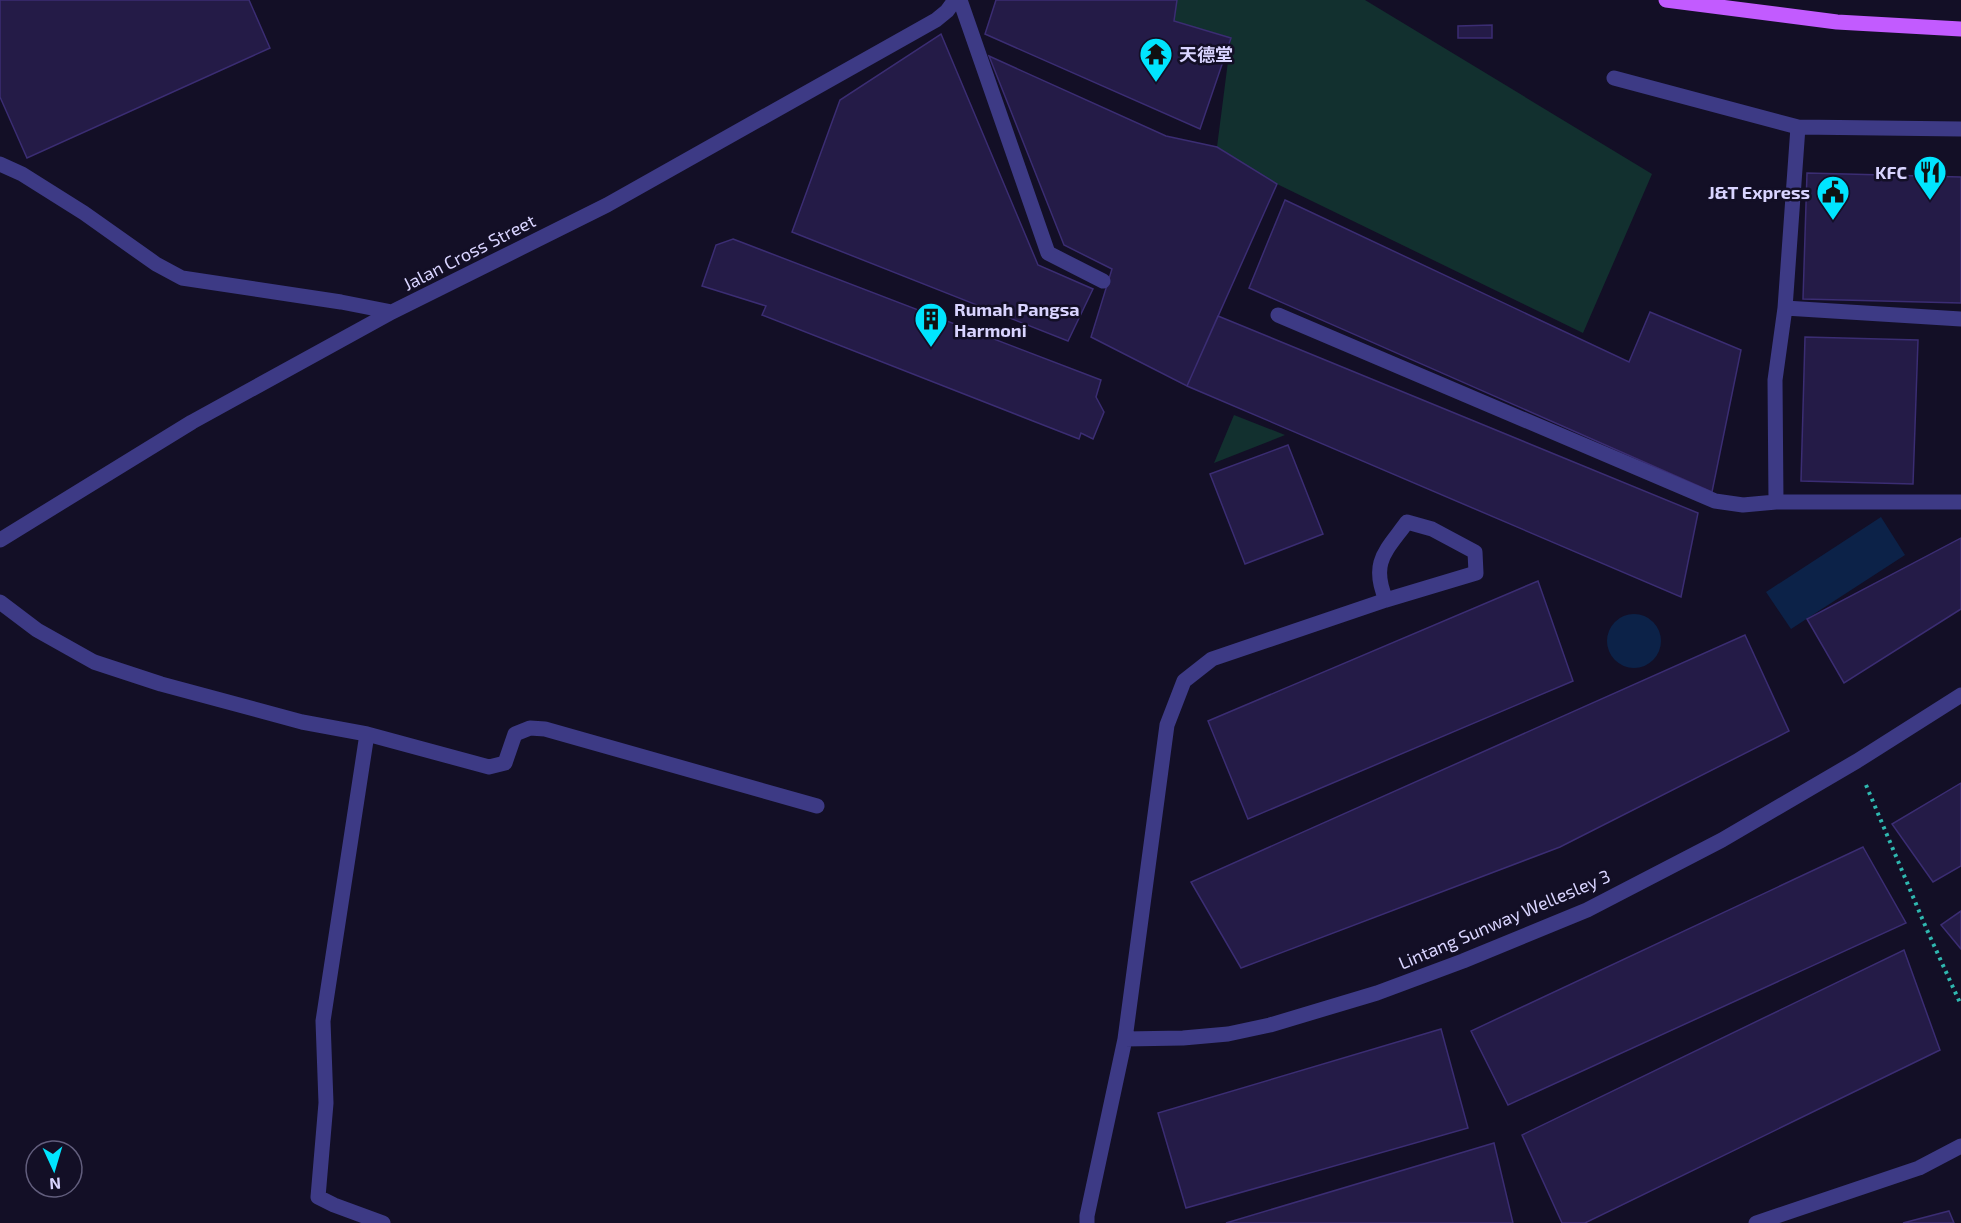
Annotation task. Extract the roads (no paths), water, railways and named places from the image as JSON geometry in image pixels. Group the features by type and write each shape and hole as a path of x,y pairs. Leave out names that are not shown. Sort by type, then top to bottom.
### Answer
{"main road":[{"path":"1666,0 1837,22 1961,28"}],"street":[{"name":"Jalan Cross Street","path":"0,540 192,422 392,312 607,205 692,158 936,20 955,0"},
{"path":"960,0 1048,253 1103,281"},
{"path":"1614,78 1798,127 1961,129"},
{"path":"1776,502 1775,380 1785,308 1798,127"},
{"path":"0,164 22,174 84,213 156,264 182,278 392,312"},
{"path":"1785,308 1961,319"},
{"path":"1278,315 1715,501 1743,505 1776,502 1961,502"},
{"path":"1087,1223 1125,1039 1167,725 1184,681 1212,659 1386,600 1476,573 1475,552 1432,529 1407,522 1381,558 1379,583 1386,600"},
{"path":"0,602 37,630 94,662 161,684 302,722 367,734 489,767 505,763 515,734 530,728 545,729 817,806"},
{"name":"Lintang Sunway Wellesley 3","path":"1125,1039 1183,1038 1228,1034 1270,1024 1377,993 1587,910 1722,840 1857,761 1961,695"},
{"path":"367,734 323,1022 326,1103 318,1197 383,1223"},
{"path":"1756,1223 1919,1168 1961,1146"}],"water":[{"path":"1881,517 1905,555 1791,629 1766,592"},
{"path":"1634,614 1644,616 1653,622 1659,631 1661,641 1659,651 1653,660 1644,666 1634,668 1624,666 1615,660 1609,651 1607,641 1609,631 1615,622 1624,616"}],"place":[{"name":"天德堂","path":"1156,83"},
{"name":"KFC","path":"1930,201"},
{"name":"J&T Express","path":"1833,221"},
{"name":"Rumah Pangsa Harmoni","path":"931,348"}]}
